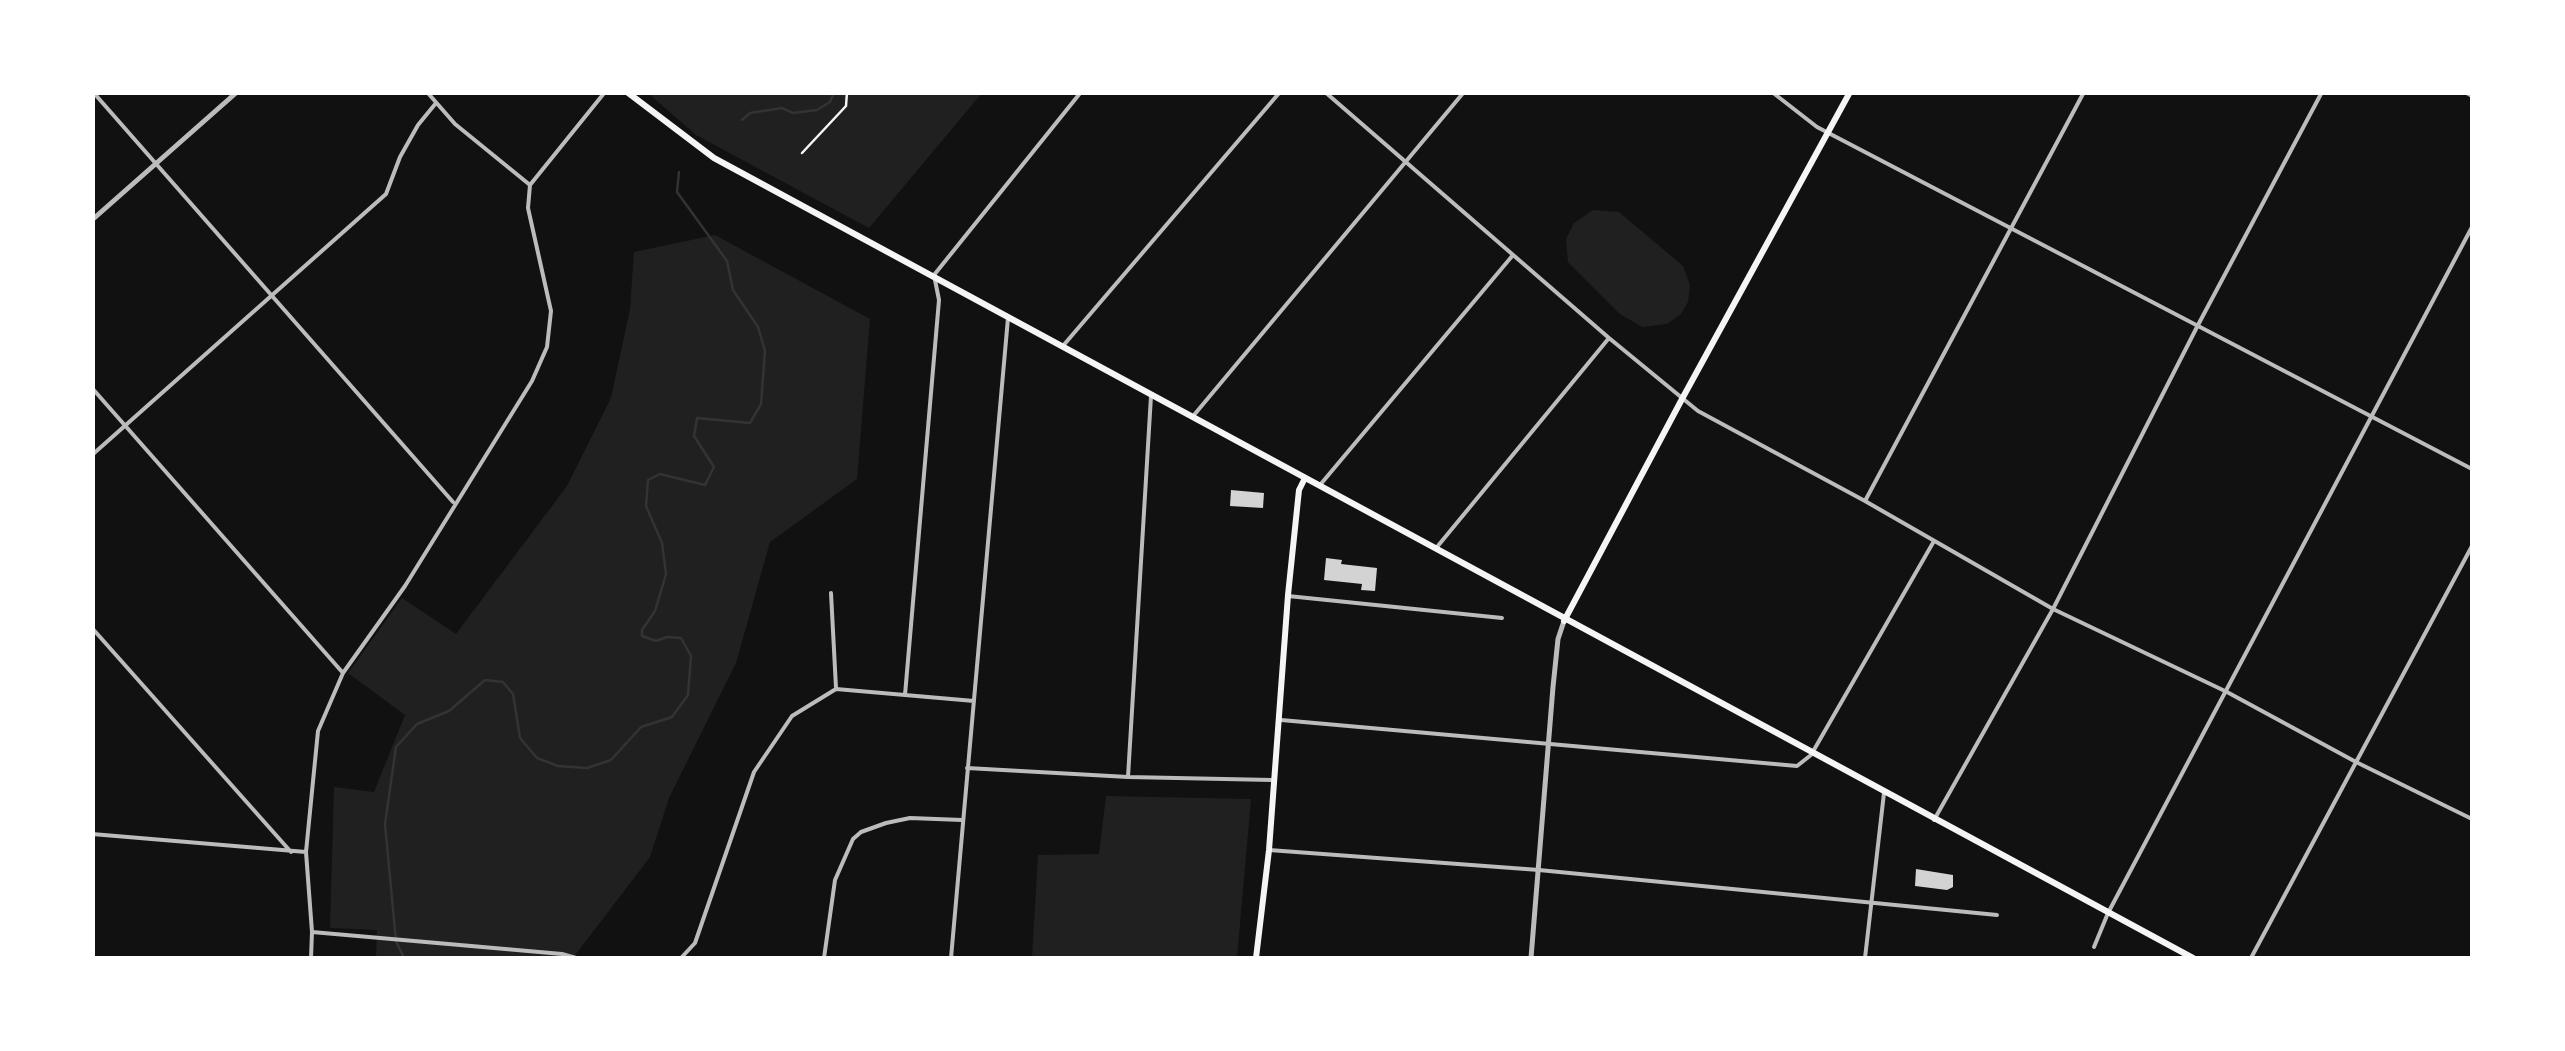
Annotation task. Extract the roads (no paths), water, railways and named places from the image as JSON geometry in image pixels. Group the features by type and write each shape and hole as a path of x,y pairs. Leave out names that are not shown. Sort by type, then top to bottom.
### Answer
{"main road":[{"path":"628,92 714,158 2193,958"},
{"path":"1564,621 1850,92"},
{"path":"1256,958 1269,850 1288,596 1299,490 1305,478"}],"street":[{"path":"93,92 454,502"},
{"path":"92,220 236,92"},
{"path":"428,92 455,124 530,185"},
{"path":"310,958 306,852 318,731 343,674 405,586 532,381 547,347 551,311 528,208 530,185 605,92"},
{"path":"904,695 938,300 934,275 1082,92"},
{"path":"1062,347 1280,92"},
{"path":"1325,92 1608,338 1698,411 1865,500 2053,608 2227,692 2472,819"},
{"path":"1192,418 1464,92"},
{"path":"1772,92 1806,122 2472,469"},
{"path":"1865,500 2084,92"},
{"path":"1934,820 2053,608 2322,92"},
{"path":"2465,92 2472,96"},
{"path":"92,455 386,194 400,157 418,125 436,104"},
{"path":"2094,947 2108,912 2472,227"},
{"path":"1319,485 1513,255"},
{"path":"951,958 1008,318"},
{"path":"1436,548 1608,338"},
{"path":"92,388 343,674"},
{"path":"1128,778 1151,396"},
{"path":"1276,720 1797,766 1812,754 1934,541"},
{"path":"2251,958 2472,546"},
{"path":"830,593 836,689"},
{"path":"1288,596 1502,618"},
{"path":"1531,958 1558,639 1564,621"},
{"path":"92,628 290,852"},
{"path":"681,958 695,943 754,772 792,716 836,689 974,701"},
{"path":"967,768 1128,778 1274,780"},
{"path":"1865,958 1884,793"},
{"path":"824,958 835,880 853,839 873,828 910,818 962,820"},
{"path":"92,834 306,852"},
{"path":"1269,850 1539,870 1997,916"},
{"path":"312,932 576,958"}],"waterway":[{"path":"742,120 750,113 782,108 793,113 817,110 830,102 834,92"},
{"path":"404,958 396,941 385,824 396,747 417,724 449,711 485,680 503,682 513,694 520,738 537,758 558,766 587,768 611,760 641,727 672,717 688,695 691,656 681,638 656,641 642,636 655,611 666,574 662,543 646,506 648,480 660,474 705,485 714,467 694,436 697,418 750,423 761,404 765,351 758,327 733,290 727,261 677,192 679,172"}]}
